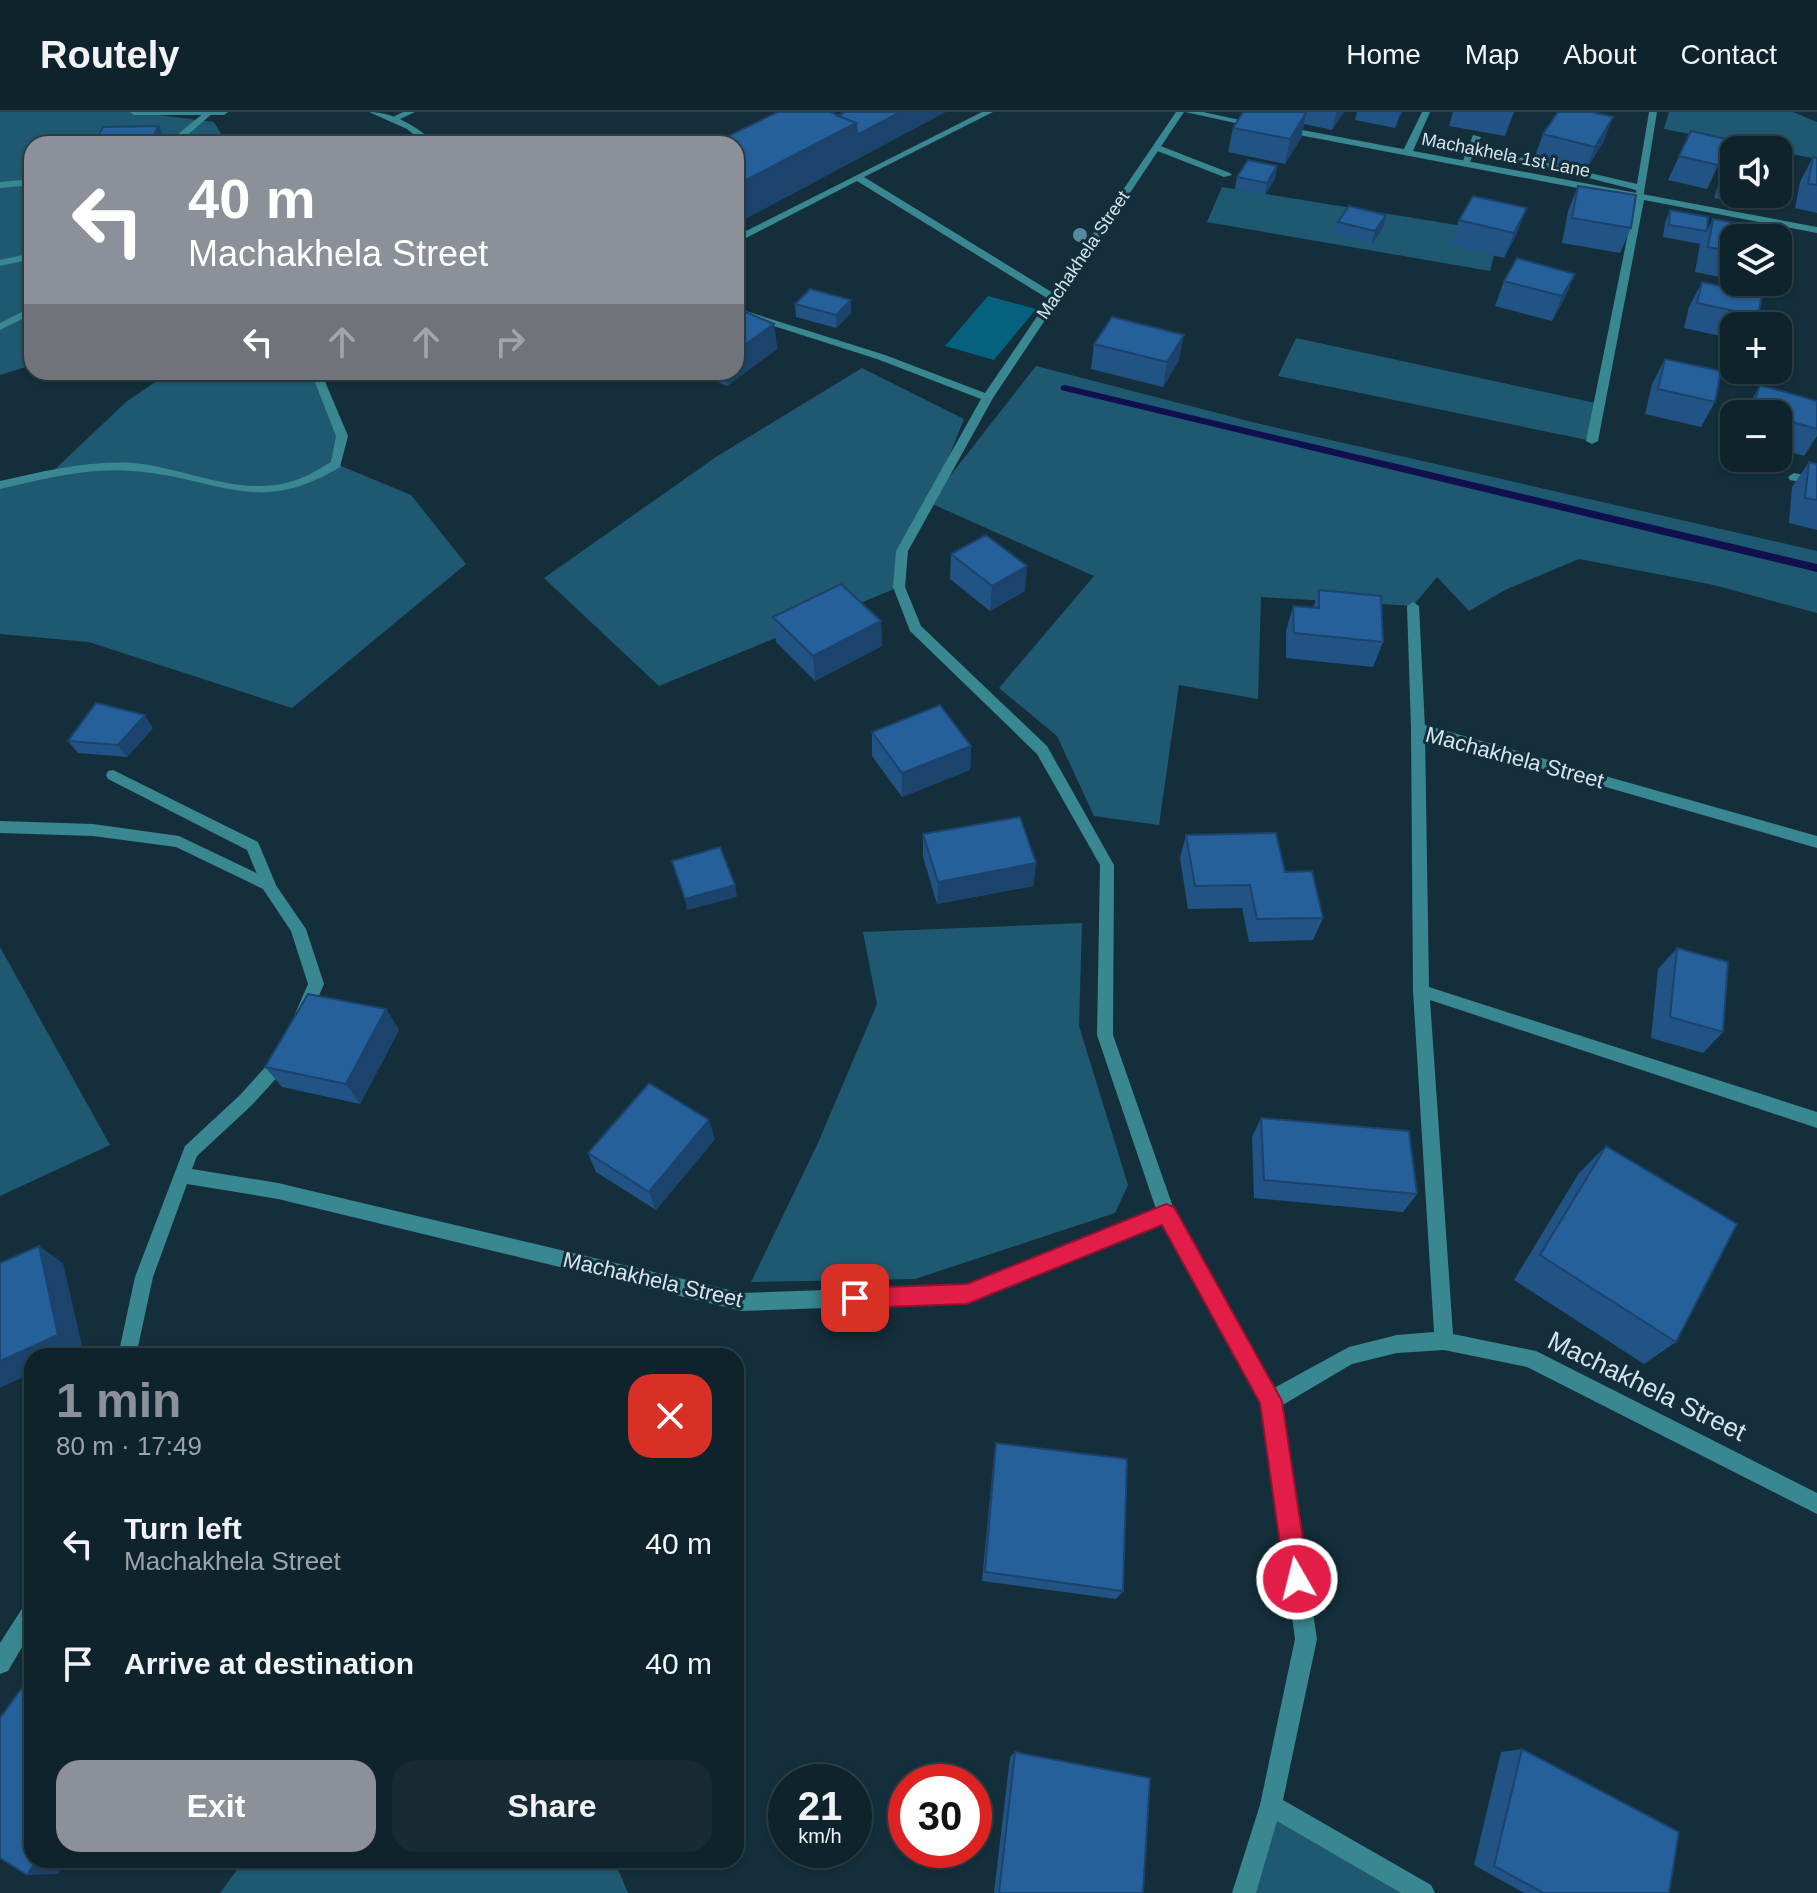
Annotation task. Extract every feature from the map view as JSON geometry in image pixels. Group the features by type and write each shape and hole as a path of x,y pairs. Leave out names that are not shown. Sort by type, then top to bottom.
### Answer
{"street":[{"path":"134,112 224,112"},
{"path":"373,112 410,127 421,136"},
{"path":"391,120 411,112"},
{"path":"744,236 989,112"},
{"name":"Machakhela Street","path":"1180,112 987,398 902,551 899,587 915,628 1042,750 1107,865 1105,1035 1166,1213 1271,1401 1306,1639 1271,1805 1244,1893"},
{"name":"Machakhela 1st Lane","path":"1189,112 1464,164 1641,192 1817,230"},
{"path":"1407,153 1426,112"},
{"path":"1592,441 1641,192 1653,112"},
{"path":"181,136 209,113"},
{"path":"1464,164 1476,137"},
{"path":"1158,148 1227,175"},
{"path":"1522,160 1641,192"},
{"path":"857,177 1054,298"},
{"path":"0,185 24,183"},
{"path":"0,263 24,258"},
{"path":"0,327 24,314"},
{"path":"744,314 881,357 987,398"},
{"path":"0,485 50,474 134,466 213,484 271,490 312,482 336,464 342,436 319,380"},
{"path":"1794,477 1817,482"},
{"path":"1413,606 1418,728"},
{"name":"Machakhela Street","path":"1444,1341 1421,991 1418,728 1817,842"},
{"path":"113,775 253,846 268,885 298,929 316,984 286,1056 246,1100 191,1151 144,1277 129,1348"},
{"path":"0,827 93,830 179,842 268,885"},
{"path":"1421,991 1817,1120"},
{"name":"Machakhela Street","path":"181,1175 278,1191 742,1302 967,1294 1166,1213"},
{"name":"Machakhela Street","path":"1271,1401 1349,1356 1397,1344 1444,1341 1529,1358 1817,1504"},
{"path":"0,1663 24,1624"},
{"path":"1271,1805 1423,1893"}],"shaded area":[{"path":"0,112 134,112 214,122 222,136 24,136 24,368 0,375"},
{"path":"1669,112 1793,112 1817,122 1817,159 1792,154 1792,136 1720,136 1720,140 1664,129"},
{"path":"1222,187 1500,232 1490,271 1207,222"},
{"path":"988,296 1036,309 994,360 945,346"},
{"path":"1296,338 1600,404 1592,441 1278,376"},
{"path":"1036,366 1256,423 1817,551 1817,613 1714,585 1579,559 1505,590 1469,611 1437,577 1413,606 1261,597 1258,699 1179,685 1159,825 1094,816 1057,736 999,688 1094,576 930,503 902,551 899,587 659,686 544,578 716,457 862,368 964,419 932,499"},
{"path":"158,380 319,380 342,436 336,464 411,495 466,564 292,708 89,642 0,634 0,485 50,474 126,402"},
{"path":"1082,923 1079,1026 1128,1185 1115,1213 915,1279 751,1282 818,1143 877,1004 863,932"},
{"path":"0,947 110,1145 0,1196"},
{"path":"1271,1805 1423,1893 1244,1893"},
{"path":"238,1868 617,1868 628,1893 220,1893"}],"building":[{"path":"778,112 830,112 856,123 744,181 744,136 728,136"},
{"path":"845,112 900,112 857,135 856,123 838,116"},
{"path":"1243,112 1306,113 1290,139 1233,128"},
{"path":"1558,112 1592,112 1613,117 1595,147 1543,134"},
{"path":"159,126 153,136 98,136 103,127"},
{"path":"1691,131 1720,138 1718,165 1679,156"},
{"path":"1813,157 1817,158 1817,185 1808,184"},
{"path":"1248,160 1277,166 1267,183 1237,177"},
{"path":"1578,186 1636,195 1631,228 1572,218"},
{"path":"1473,196 1527,208 1514,233 1459,220"},
{"path":"1349,206 1386,215 1375,231 1338,222"},
{"path":"1670,210 1708,217 1707,231 1669,225"},
{"path":"1713,219 1740,224 1720,224 1720,249 1708,247"},
{"path":"1517,258 1575,274 1562,296 1504,281"},
{"path":"1702,282 1720,286 1720,296 1762,296 1759,312 1739,312 1697,303"},
{"path":"810,289 851,300 836,315 795,304"},
{"path":"744,311 774,324 744,345"},
{"path":"1112,317 1184,335 1167,362 1094,344"},
{"path":"1665,359 1720,371 1715,402 1658,389"},
{"path":"1760,385 1817,401 1817,429 1792,422 1792,400 1755,400"},
{"path":"1809,462 1817,464 1817,500 1805,498"},
{"path":"986,535 1027,566 992,586 951,554"},
{"path":"841,584 881,621 813,656 773,617"},
{"path":"1319,590 1381,596 1383,642 1294,633 1293,606 1319,608"},
{"path":"96,703 145,715 118,745 68,741"},
{"path":"940,705 971,746 902,773 872,732"},
{"path":"1020,817 1036,863 938,882 923,834"},
{"path":"1276,833 1285,872 1312,871 1323,918 1257,919 1250,885 1195,886 1186,835"},
{"path":"720,847 735,885 685,899 672,861"},
{"path":"1677,948 1728,962 1723,1032 1670,1017"},
{"path":"308,994 386,1009 346,1084 265,1067"},
{"path":"649,1083 709,1120 649,1192 588,1153"},
{"path":"1261,1118 1409,1131 1417,1194 1264,1180"},
{"path":"1606,1146 1737,1224 1676,1342 1540,1255"},
{"path":"39,1246 58,1335 0,1361 0,1263"},
{"path":"996,1443 1127,1459 1123,1591 985,1572"},
{"path":"24,1685 24,1868 32,1868 27,1875 0,1858 0,1718"},
{"path":"1522,1749 1679,1832 1669,1893 1544,1893 1494,1866"},
{"path":"1015,1752 1150,1778 1143,1893 999,1893"}],"waterway":[{"path":"1065,388 1817,568"}],"route":[{"path":"855,1298 967,1294 1166,1213 1271,1401 1297,1579"}]}
